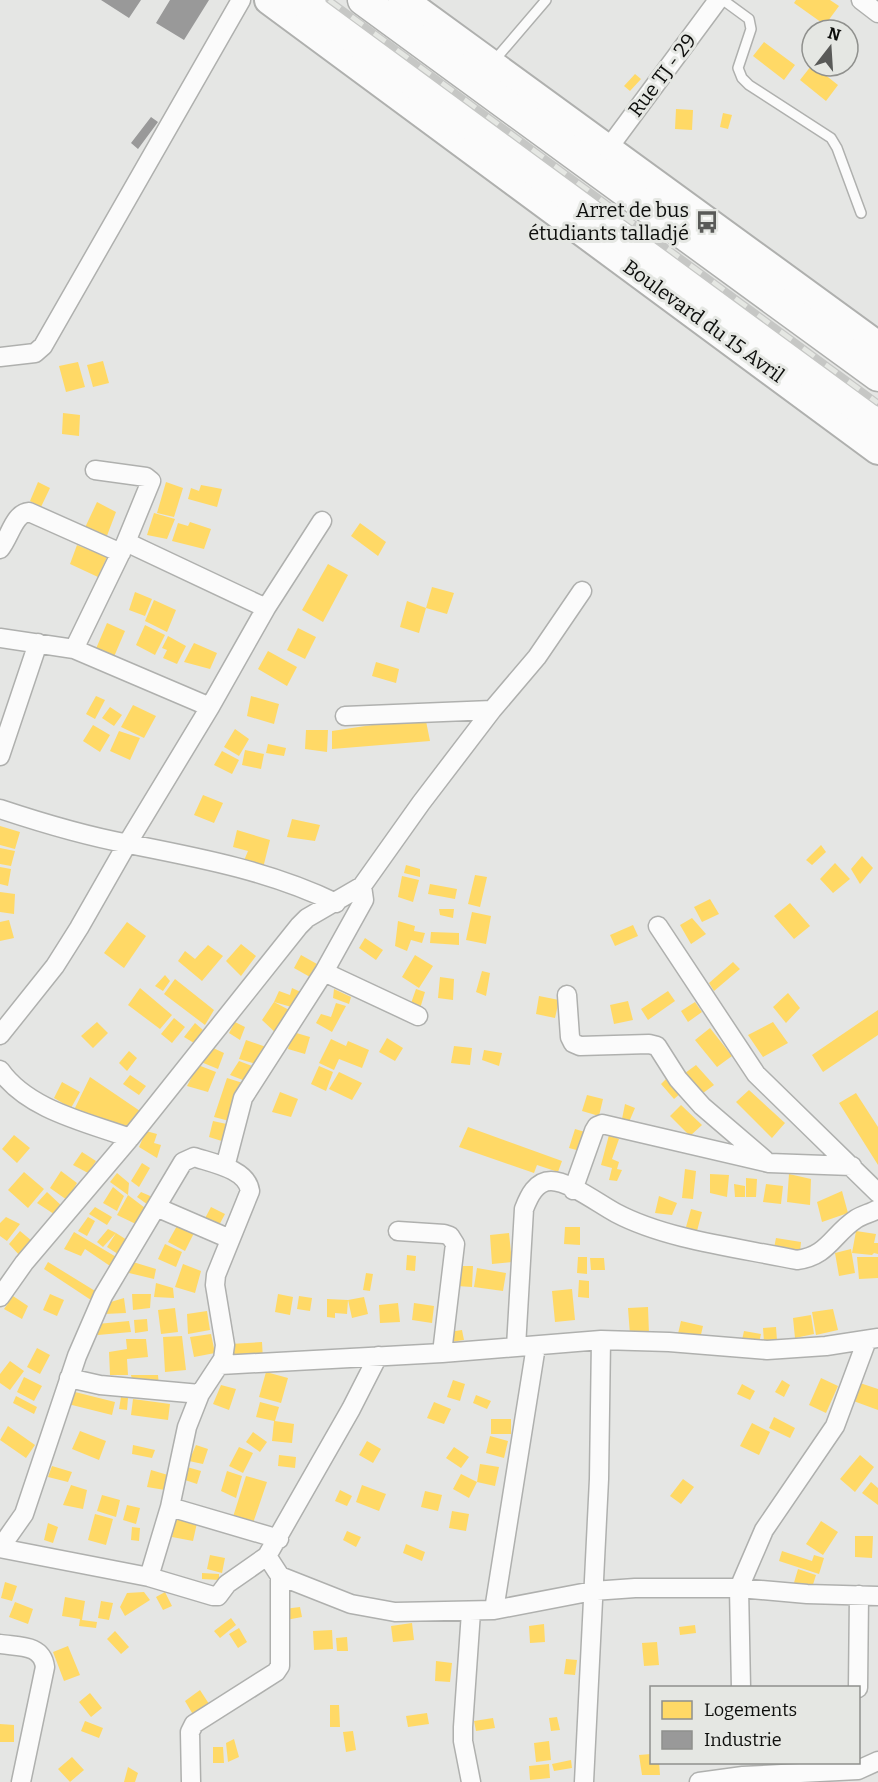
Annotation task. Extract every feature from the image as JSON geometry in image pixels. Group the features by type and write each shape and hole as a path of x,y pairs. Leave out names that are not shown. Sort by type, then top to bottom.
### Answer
{"highway":[{"name":"Boulevard du 15 Avril","path":"302,0 878,422"},
{"path":"363,0 878,376"}],"main road":[{"name":"Boulevard du 15 Avril","path":"269,0 878,450"},
{"path":"403,0 878,346"}],"street":[{"path":"0,357 34,353 43,346 241,0"},
{"name":"Rue TJ - 29","path":"607,150 718,0"},
{"path":"861,0 878,13"},
{"path":"74,649 123,548 151,481 146,477 94,471"},
{"path":"0,549 10,535 17,517 29,512 123,548 266,608"},
{"path":"0,1035 55,966 79,928 126,844 210,707 266,608 322,521"},
{"path":"0,1297 24,1263 130,1138 299,926 307,918 362,886 420,803 492,710 537,657 582,591"},
{"path":"0,638 74,649 210,707"},
{"path":"0,756 38,644"},
{"path":"345,716 492,710"},
{"path":"0,809 126,844 249,869 305,888 336,903"},
{"path":"225,1167 243,1098 324,972 364,900 362,886"},
{"path":"658,926 756,1074 878,1194"},
{"path":"324,972 418,1016"},
{"path":"567,995 570,1036 573,1042 580,1046 649,1044 657,1046 678,1079 702,1106 769,1163"},
{"path":"0,1070 20,1091 42,1106 130,1138"},
{"path":"573,1190 594,1131 602,1124 769,1163 852,1166"},
{"path":"149,1577 170,1507 187,1427 200,1394 223,1359 225,1345 214,1285 218,1265 250,1191 249,1183 243,1177 225,1167 194,1157 183,1162 103,1296 76,1356 24,1514 0,1548 149,1577 218,1596 227,1584 267,1556 279,1539 378,1356"},
{"path":"516,1347 524,1209 529,1196 537,1186 549,1181 562,1183 617,1214 662,1232 797,1260 810,1259 822,1251 857,1218 878,1209"},
{"path":"156,1208 230,1239"},
{"path":"398,1231 444,1234 450,1236 455,1244 442,1353"},
{"path":"220,1365 442,1353 601,1340 669,1342 766,1350 817,1347 873,1339"},
{"path":"741,1686 739,1588 764,1530 835,1426 873,1339"},
{"path":"584,1782 599,1479 601,1340"},
{"path":"494,1610 536,1346"},
{"path":"69,1378 100,1385 200,1394"},
{"path":"170,1507 279,1539"},
{"path":"191,1782 190,1732 194,1724 276,1672 280,1666 280,1576 267,1556"},
{"path":"280,1576 351,1604 395,1612 494,1610 593,1591 647,1588 739,1588 807,1594 878,1596"},
{"path":"858,1686 859,1595"},
{"path":"471,1612 463,1727 471,1782"},
{"path":"0,1644 28,1648 38,1652 44,1658 45,1667 21,1782"},
{"path":"699,1782 742,1769 859,1772 878,1761"}],"lane":[{"path":"491,65 546,0"},
{"path":"723,0 748,19 751,29 738,68 742,78 749,85 831,138 837,148 861,213"}],"building: Logements":[{"path":"796,0 830,0 839,6 830,18 815,18 794,3"},
{"path":"764,42 795,65 784,80 753,56"},
{"path":"635,74 641,79 630,91 624,86"},
{"path":"802,78 829,78 838,85 826,101 800,80"},
{"path":"676,109 693,110 692,130 675,129"},
{"path":"723,113 732,115 728,129 720,127"},
{"path":"103,361 109,383 93,387 87,365"},
{"path":"78,362 85,387 66,392 59,366"},
{"path":"63,413 80,415 79,436 62,434"},
{"path":"38,482 50,488 41,507 30,501"},
{"path":"166,482 183,488 174,517 157,513"},
{"path":"201,485 222,489 217,507 188,499 191,488 199,491"},
{"path":"97,502 116,512 105,541 82,534"},
{"path":"154,513 175,519 167,539 147,535"},
{"path":"190,522 211,529 204,549 172,541 178,523 188,526"},
{"path":"360,523 386,542 378,556 351,536"},
{"path":"77,545 107,557 98,577 70,564"},
{"path":"328,564 348,575 323,622 302,610"},
{"path":"432,587 454,593 447,614 426,608"},
{"path":"135,592 152,599 145,616 129,610"},
{"path":"154,600 176,610 167,632 145,621"},
{"path":"407,601 426,608 419,633 400,627"},
{"path":"107,623 125,631 113,659 95,651"},
{"path":"145,625 165,635 155,655 136,645"},
{"path":"298,628 316,637 305,659 287,650"},
{"path":"168,636 186,646 177,664 163,658 167,650 162,648"},
{"path":"194,643 217,653 210,669 184,662"},
{"path":"268,651 297,667 287,686 258,669"},
{"path":"376,662 399,669 396,683 372,676"},
{"path":"96,696 105,700 95,719 86,714"},
{"path":"251,696 279,704 274,724 247,716"},
{"path":"133,705 156,716 144,738 121,727"},
{"path":"110,707 122,715 114,726 102,718"},
{"path":"426,721 430,741 332,749 332,731"},
{"path":"93,725 110,735 100,752 83,741"},
{"path":"235,729 249,739 239,756 224,747"},
{"path":"306,730 328,730 327,752 305,749"},
{"path":"119,731 140,738 130,760 110,751"},
{"path":"268,744 286,748 284,756 266,753"},
{"path":"245,750 264,754 261,769 242,765"},
{"path":"222,751 239,760 232,774 214,765"},
{"path":"203,795 223,803 214,823 194,815"},
{"path":"292,819 320,825 315,841 287,837"},
{"path":"0,826 20,832 15,849 0,845"},
{"path":"237,830 270,840 263,868 243,863 248,851 233,847"},
{"path":"821,845 826,852 812,865 806,860"},
{"path":"0,848 15,851 11,866 0,864"},
{"path":"862,856 873,868 860,884 851,869"},
{"path":"835,863 850,879 833,893 820,879"},
{"path":"406,865 420,869 420,877 404,873"},
{"path":"0,867 11,869 8,886 0,884"},
{"path":"475,875 487,877 480,907 468,904"},
{"path":"402,876 419,880 413,902 398,897"},
{"path":"430,884 457,889 455,899 428,894"},
{"path":"0,892 15,894 14,914 0,912"},
{"path":"710,899 719,914 702,922 694,907"},
{"path":"790,903 810,926 794,939 774,916"},
{"path":"439,909 454,909 453,918 440,915"},
{"path":"472,912 491,916 486,944 466,940"},
{"path":"692,918 706,934 691,944 680,925"},
{"path":"9,920 14,938 0,941 0,922"},
{"path":"398,921 415,926 414,931 425,933 422,943 411,940 407,951 395,946"},
{"path":"127,922 146,936 124,968 104,953"},
{"path":"633,925 638,936 615,946 610,935"},
{"path":"431,932 459,933 459,945 430,943"},
{"path":"365,938 383,950 376,960 359,948"},
{"path":"241,944 256,956 241,976 226,961"},
{"path":"208,945 223,956 202,981 178,961 185,951 195,959"},
{"path":"301,955 317,964 310,977 294,968"},
{"path":"415,955 433,966 419,988 402,977"},
{"path":"733,962 740,969 714,991 709,983"},
{"path":"482,971 490,973 486,996 476,992"},
{"path":"165,975 170,981 163,991 155,986"},
{"path":"440,977 454,979 453,1000 438,998"},
{"path":"175,979 214,1010 205,1025 164,994"},
{"path":"140,988 172,1015 160,1029 128,1005"},
{"path":"292,988 303,993 295,1008 274,1002 279,991 290,995"},
{"path":"334,989 351,997 349,1004 333,998"},
{"path":"416,989 425,992 419,1012 409,1009"},
{"path":"668,991 675,1001 648,1020 641,1009"},
{"path":"788,993 800,1008 786,1023 773,1007"},
{"path":"539,996 559,1000 555,1018 536,1014"},
{"path":"628,1001 633,1020 614,1024 610,1005"},
{"path":"274,1002 293,1012 278,1035 262,1020"},
{"path":"695,1002 702,1012 688,1022 681,1011"},
{"path":"336,1003 346,1006 332,1032 316,1023 321,1014 331,1017"},
{"path":"878,1010 878,1035 823,1072 812,1055"},
{"path":"174,1018 185,1027 172,1043 161,1034"},
{"path":"97,1022 108,1033 93,1048 81,1036"},
{"path":"235,1022 245,1027 240,1040 229,1033"},
{"path":"773,1022 788,1043 763,1057 748,1035"},
{"path":"195,1023 203,1030 194,1043 184,1037"},
{"path":"710,1028 732,1056 717,1067 695,1040"},
{"path":"293,1032 310,1037 305,1054 288,1049"},
{"path":"387,1038 403,1048 395,1061 379,1052"},
{"path":"331,1039 346,1046 348,1041 369,1050 362,1068 339,1059 334,1070 319,1063"},
{"path":"246,1040 269,1048 259,1065 239,1059"},
{"path":"454,1046 472,1048 470,1065 451,1063"},
{"path":"211,1047 224,1053 218,1069 201,1062"},
{"path":"484,1050 502,1053 499,1066 482,1060"},
{"path":"129,1051 137,1058 127,1071 119,1063"},
{"path":"239,1061 257,1068 248,1082 230,1075"},
{"path":"198,1065 216,1072 208,1092 187,1086"},
{"path":"696,1065 714,1085 699,1096 681,1076"},
{"path":"319,1066 333,1072 326,1091 311,1084"},
{"path":"339,1072 362,1083 352,1100 329,1089"},
{"path":"130,1075 146,1086 139,1095 123,1084"},
{"path":"90,1077 140,1111 124,1129 74,1110"},
{"path":"668,1077 682,1092 674,1099 661,1084"},
{"path":"227,1078 246,1084 233,1122 214,1117"},
{"path":"62,1082 80,1092 71,1108 54,1098"},
{"path":"749,1090 785,1123 772,1138 736,1102"},
{"path":"280,1092 298,1099 291,1117 272,1112"},
{"path":"856,1093 878,1127 878,1165 839,1103"},
{"path":"587,1095 603,1099 599,1116 582,1111"},
{"path":"625,1104 635,1108 629,1122 622,1119"},
{"path":"681,1105 702,1125 690,1136 670,1116"},
{"path":"213,1121 231,1125 228,1143 209,1137"},
{"path":"468,1127 562,1161 558,1172 537,1165 534,1173 459,1147"},
{"path":"575,1129 585,1132 580,1151 569,1148"},
{"path":"146,1131 157,1134 154,1143 161,1145 157,1158 139,1147"},
{"path":"14,1135 30,1148 17,1163 2,1149"},
{"path":"609,1135 619,1139 612,1159 619,1162 617,1169 622,1170 617,1181 609,1180 612,1168 601,1165"},
{"path":"82,1152 96,1161 88,1173 73,1165"},
{"path":"142,1163 150,1168 139,1187 131,1181"},
{"path":"685,1169 696,1171 693,1199 682,1198"},
{"path":"61,1171 77,1183 67,1200 50,1188"},
{"path":"24,1172 44,1189 28,1208 8,1190"},
{"path":"117,1173 129,1183 128,1195 110,1182"},
{"path":"710,1174 729,1175 727,1197 710,1193"},
{"path":"789,1174 811,1179 810,1205 787,1202"},
{"path":"746,1178 757,1179 756,1197 746,1197"},
{"path":"734,1184 745,1186 745,1197 735,1197"},
{"path":"766,1184 783,1186 781,1204 763,1202"},
{"path":"113,1187 124,1196 117,1211 103,1203"},
{"path":"842,1191 848,1213 822,1222 817,1202"},
{"path":"47,1192 64,1208 57,1216 37,1203"},
{"path":"141,1192 157,1199 151,1207 137,1197"},
{"path":"128,1195 149,1211 140,1226 117,1215"},
{"path":"659,1196 677,1203 672,1215 655,1213"},
{"path":"95,1207 112,1217 107,1225 89,1214"},
{"path":"211,1207 225,1214 216,1231 202,1224"},
{"path":"691,1209 702,1212 697,1231 686,1227"},
{"path":"6,1217 20,1224 7,1241 0,1236 0,1223"},
{"path":"88,1217 95,1221 87,1236 78,1231"},
{"path":"178,1224 194,1233 185,1251 168,1242"},
{"path":"565,1227 580,1227 580,1245 564,1244"},
{"path":"108,1229 116,1233 103,1247 97,1242"},
{"path":"20,1231 32,1241 22,1258 9,1244"},
{"path":"856,1231 876,1234 874,1243 878,1243 878,1254 852,1253"},
{"path":"74,1232 118,1258 113,1268 85,1249 81,1256 64,1249"},
{"path":"116,1233 130,1242 121,1256 107,1247"},
{"path":"509,1233 512,1262 492,1264 490,1235"},
{"path":"776,1238 801,1242 800,1252 774,1248"},
{"path":"165,1244 182,1252 176,1267 158,1259"},
{"path":"851,1249 855,1273 839,1276 835,1253"},
{"path":"407,1255 416,1256 415,1271 406,1270"},
{"path":"578,1257 587,1257 587,1274 577,1273"},
{"path":"857,1257 878,1257 878,1278 859,1279"},
{"path":"590,1258 604,1258 605,1270 591,1270"},
{"path":"48,1262 100,1294 94,1302 44,1269"},
{"path":"133,1262 156,1269 154,1279 129,1273"},
{"path":"183,1264 201,1271 195,1293 175,1287"},
{"path":"457,1266 473,1266 472,1287 457,1286"},
{"path":"477,1268 506,1273 503,1291 474,1287"},
{"path":"366,1273 373,1274 370,1291 363,1290"},
{"path":"579,1280 589,1281 589,1298 578,1297"},
{"path":"156,1283 173,1288 174,1298 154,1297"},
{"path":"572,1289 575,1320 555,1322 552,1291"},
{"path":"50,1294 64,1300 57,1316 43,1310"},
{"path":"132,1294 151,1294 150,1308 133,1310"},
{"path":"278,1294 293,1297 290,1315 275,1312"},
{"path":"13,1296 28,1306 22,1319 4,1309"},
{"path":"299,1296 312,1298 310,1311 297,1309"},
{"path":"364,1297 368,1314 352,1318 348,1300"},
{"path":"124,1298 126,1313 104,1314 104,1304"},
{"path":"327,1299 348,1300 347,1314 335,1313 335,1318 327,1317"},
{"path":"398,1303 400,1322 380,1323 379,1305"},
{"path":"414,1303 434,1306 432,1323 412,1320"},
{"path":"648,1307 649,1334 630,1335 628,1308"},
{"path":"175,1308 178,1332 161,1334 158,1310"},
{"path":"833,1309 838,1330 816,1335 812,1312"},
{"path":"207,1311 210,1330 188,1334 187,1314"},
{"path":"811,1315 814,1334 795,1338 793,1318"},
{"path":"147,1319 148,1331 135,1333 134,1320"},
{"path":"129,1321 131,1332 98,1335 97,1324"},
{"path":"681,1321 703,1326 699,1343 677,1338"},
{"path":"776,1327 777,1341 764,1342 763,1328"},
{"path":"462,1330 464,1340 451,1342 449,1332"},
{"path":"744,1331 761,1334 759,1343 742,1340"},
{"path":"211,1334 215,1353 194,1357 190,1337"},
{"path":"182,1336 186,1370 165,1372 163,1337"},
{"path":"126,1339 146,1339 148,1357 127,1359 128,1375 110,1375 109,1352 127,1349"},
{"path":"262,1342 263,1360 230,1361 230,1344"},
{"path":"37,1348 50,1355 40,1374 27,1367"},
{"path":"10,1361 24,1371 10,1390 0,1383 0,1374"},
{"path":"266,1372 288,1378 281,1403 259,1397"},
{"path":"131,1375 158,1375 159,1386 133,1384"},
{"path":"24,1377 42,1386 34,1401 17,1392"},
{"path":"821,1378 838,1386 826,1413 809,1405"},
{"path":"453,1380 465,1384 460,1401 447,1397"},
{"path":"782,1380 790,1385 784,1397 775,1392"},
{"path":"854,1381 878,1389 878,1410 848,1399"},
{"path":"742,1384 755,1391 750,1400 737,1394"},
{"path":"221,1385 236,1389 229,1410 213,1404"},
{"path":"71,1391 115,1402 112,1415 68,1404"},
{"path":"476,1395 491,1401 487,1409 473,1403"},
{"path":"16,1396 37,1407 34,1414 13,1403"},
{"path":"121,1397 128,1398 127,1410 119,1409"},
{"path":"133,1399 170,1404 168,1420 131,1415"},
{"path":"260,1402 279,1407 275,1421 294,1424 292,1443 272,1441 274,1421 256,1417"},
{"path":"434,1402 451,1409 444,1424 427,1418"},
{"path":"774,1417 795,1428 790,1438 769,1428"},
{"path":"491,1419 511,1419 511,1434 491,1434"},
{"path":"752,1423 770,1432 759,1455 740,1446"},
{"path":"8,1426 35,1445 26,1458 0,1440"},
{"path":"80,1431 106,1441 99,1460 72,1449"},
{"path":"253,1432 267,1442 260,1452 246,1442"},
{"path":"490,1436 508,1441 504,1458 486,1453"},
{"path":"367,1441 381,1449 373,1463 359,1455"},
{"path":"133,1445 155,1450 152,1458 132,1454"},
{"path":"196,1445 208,1449 203,1464 189,1461"},
{"path":"239,1447 253,1453 243,1473 229,1466"},
{"path":"454,1447 469,1457 461,1468 446,1458"},
{"path":"279,1455 296,1457 295,1468 278,1466"},
{"path":"860,1455 874,1467 855,1492 840,1479"},
{"path":"480,1464 499,1467 495,1486 477,1482"},
{"path":"52,1466 72,1472 68,1482 48,1477"},
{"path":"187,1467 201,1471 197,1484 182,1479"},
{"path":"151,1470 168,1475 165,1490 147,1487"},
{"path":"227,1471 242,1476 236,1498 221,1491"},
{"path":"461,1474 477,1482 469,1498 453,1489"},
{"path":"246,1476 267,1482 252,1526 232,1520"},
{"path":"683,1479 694,1487 681,1504 670,1496"},
{"path":"871,1482 878,1488 878,1505 862,1493"},
{"path":"71,1485 87,1490 83,1509 63,1505"},
{"path":"362,1485 386,1494 379,1511 356,1502"},
{"path":"340,1490 352,1496 347,1506 335,1501"},
{"path":"425,1491 442,1495 438,1511 421,1507"},
{"path":"102,1495 120,1500 116,1517 97,1511"},
{"path":"127,1505 140,1508 136,1524 123,1520"},
{"path":"452,1511 469,1514 466,1531 449,1528"},
{"path":"95,1514 113,1519 106,1545 88,1540"},
{"path":"176,1519 197,1523 193,1541 172,1537"},
{"path":"821,1521 838,1532 823,1555 806,1544"},
{"path":"48,1523 58,1527 53,1543 44,1540"},
{"path":"132,1527 140,1528 139,1541 131,1540"},
{"path":"347,1531 361,1537 356,1547 343,1540"},
{"path":"855,1536 873,1536 872,1558 855,1557"},
{"path":"406,1544 425,1552 422,1561 403,1553"},
{"path":"782,1551 812,1561 814,1555 824,1558 819,1574 779,1561"},
{"path":"210,1555 225,1558 222,1573 207,1569"},
{"path":"798,1569 816,1575 811,1591 793,1586"},
{"path":"202,1573 219,1574 219,1580 202,1579"},
{"path":"5,1582 17,1586 12,1601 1,1598"},
{"path":"144,1592 150,1600 125,1616 120,1607 127,1593"},
{"path":"165,1592 172,1606 163,1610 156,1597"},
{"path":"65,1597 85,1601 82,1620 97,1622 96,1628 79,1626 80,1619 62,1616"},
{"path":"101,1601 113,1603 109,1620 98,1618"},
{"path":"15,1602 33,1609 28,1624 9,1617"},
{"path":"300,1607 302,1617 286,1620 284,1609"},
{"path":"231,1618 236,1625 220,1638 214,1631"},
{"path":"412,1623 414,1640 393,1642 391,1626"},
{"path":"544,1624 545,1642 530,1643 529,1626"},
{"path":"695,1625 696,1633 680,1635 679,1627"},
{"path":"239,1628 247,1642 238,1648 229,1634"},
{"path":"332,1630 333,1649 314,1650 313,1631"},
{"path":"115,1631 129,1647 121,1654 107,1639"},
{"path":"347,1637 348,1651 337,1651 336,1638"},
{"path":"657,1642 659,1665 644,1666 642,1643"},
{"path":"68,1646 80,1675 64,1681 53,1652"},
{"path":"566,1659 577,1660 575,1675 564,1674"},
{"path":"436,1661 452,1663 450,1682 435,1681"},
{"path":"200,1690 211,1707 195,1718 185,1701"},
{"path":"90,1693 102,1708 91,1717 79,1702"},
{"path":"330,1705 339,1705 340,1727 330,1727"},
{"path":"427,1713 429,1724 408,1727 406,1716"},
{"path":"557,1717 560,1730 551,1731 549,1718"},
{"path":"493,1718 495,1728 476,1731 474,1721"},
{"path":"85,1721 103,1728 99,1738 81,1731"},
{"path":"0,1724 14,1725 14,1742 0,1742"},
{"path":"353,1731 356,1750 346,1752 343,1732"},
{"path":"234,1739 239,1757 228,1762 226,1743"},
{"path":"549,1741 551,1760 536,1762 534,1743"},
{"path":"213,1747 223,1747 224,1763 213,1763"},
{"path":"650,1754 650,1764 659,1764 660,1775 642,1775 639,1755"},
{"path":"72,1757 84,1770 70,1782 58,1769"},
{"path":"571,1760 572,1768 554,1771 552,1764"},
{"path":"549,1764 550,1778 530,1780 529,1766"},
{"path":"128,1767 138,1773 135,1782 124,1782"}],"building: Industrie":[{"path":"101,0 141,0 129,18"},
{"path":"170,0 209,0 184,40 156,23"},
{"path":"151,117 158,122 138,149 131,143"}],"railway":[{"path":"329,0 878,403"}],"place":[{"name":"Arret de bus étudiants talladjé","path":"707,222"}]}
